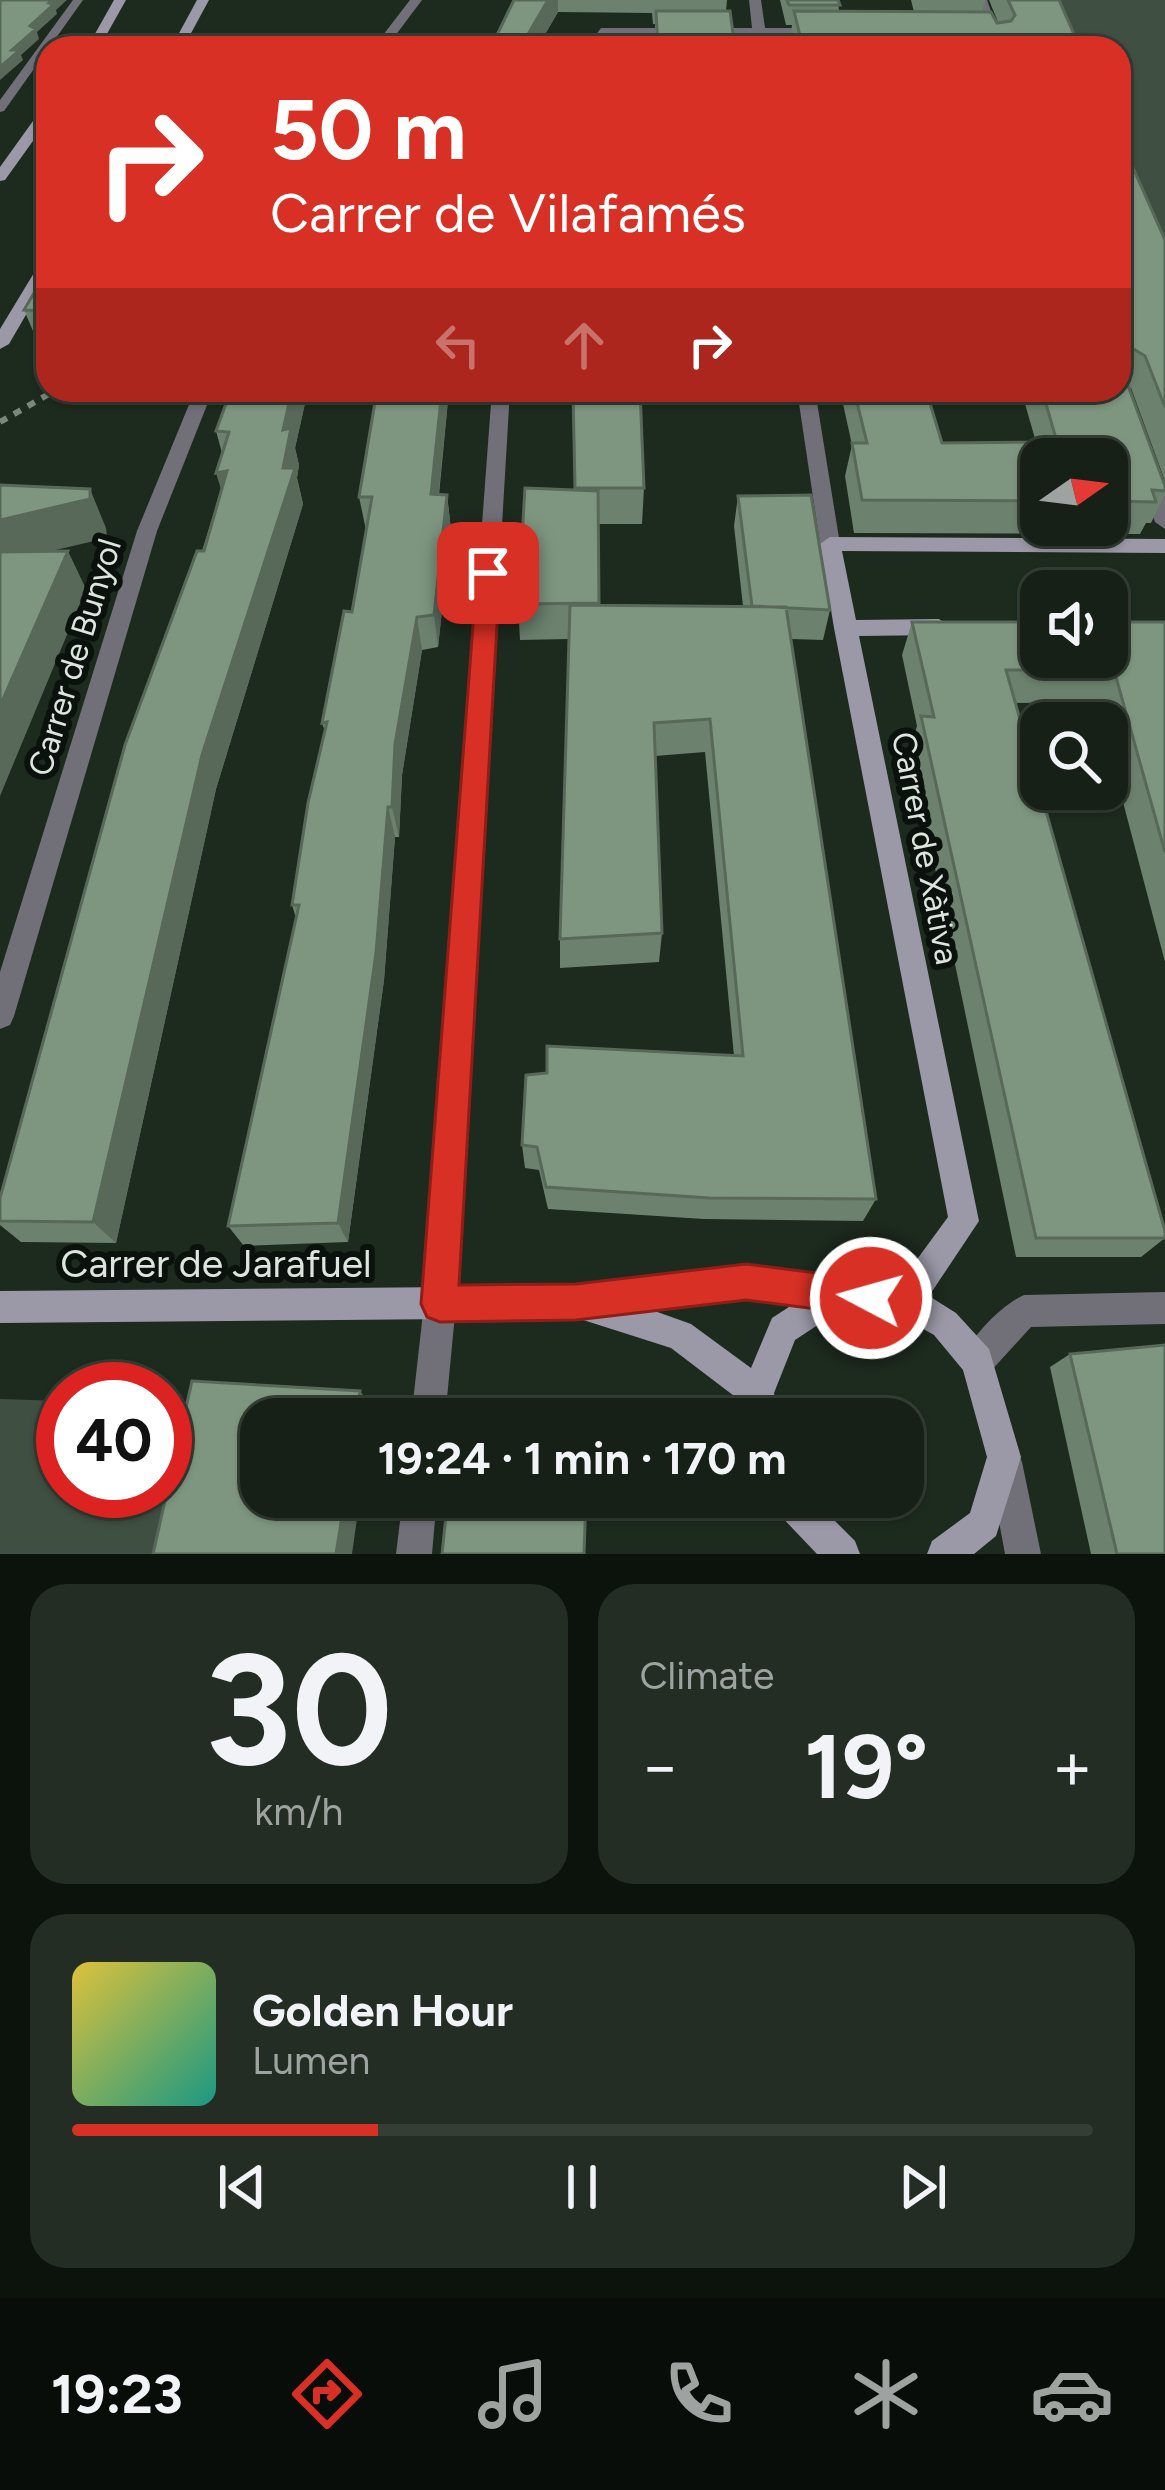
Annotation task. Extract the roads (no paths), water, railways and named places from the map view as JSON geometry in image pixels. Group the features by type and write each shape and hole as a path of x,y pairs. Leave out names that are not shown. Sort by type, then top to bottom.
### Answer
{"street":[{"path":"100,36 120,0"},
{"path":"184,36 203,0"},
{"path":"186,36 218,0"},
{"path":"388,36 416,0"},
{"path":"755,0 760,36"},
{"path":"981,0 993,36"},
{"path":"600,36 602,32 681,36"},
{"path":"794,36 829,32"},
{"path":"969,32 992,33"},
{"path":"0,177 36,127"},
{"path":"0,344 36,283"},
{"name":"Carrer de Bunyol","path":"0,1016 147,531 199,402"},
{"path":"430,1398 499,402"},
{"name":"Carrer de Xàtiva","path":"808,402 845,628 964,1221 906,1301"},
{"path":"1142,456 1165,522"},
{"path":"830,544 1165,546"},
{"path":"845,628 954,626"},
{"name":"Carrer de Jarafuel","path":"0,1307 576,1302 746,1282 906,1301"},
{"path":"762,1398 783,1329 835,1295"},
{"path":"906,1301 945,1324 977,1361 1004,1457 1023,1554"},
{"name":"Carrer de Jarafuel","path":"576,1302 680,1335 751,1398"},
{"path":"977,1361 1024,1311 1165,1308"},
{"path":"945,1554 984,1524 1004,1457"},
{"path":"414,1554 418,1518"},
{"path":"807,1518 842,1554"}],"lane":[{"path":"52,36 78,0"},
{"path":"0,108 36,58"}]}
